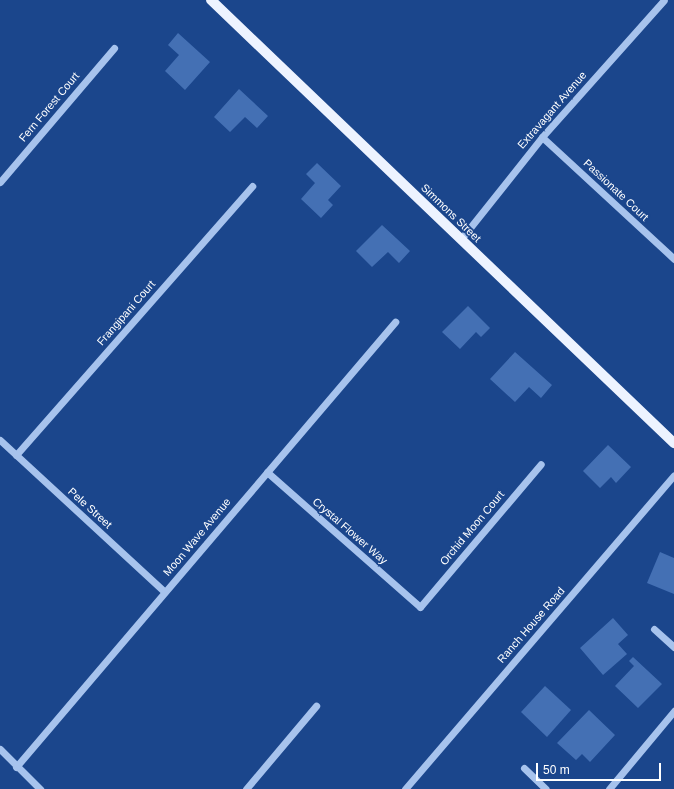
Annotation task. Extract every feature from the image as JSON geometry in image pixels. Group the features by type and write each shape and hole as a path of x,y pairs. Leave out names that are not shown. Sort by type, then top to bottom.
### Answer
{"main road":[{"name":"Simmons Street","path":"211,0 674,443"}],"street":[{"name":"Extravagant Avenue","path":"461,239 542,137 664,0"},
{"name":"Fern Forest Court","path":"0,182 114,48"},
{"name":"Passionate Court","path":"542,137 674,260"},
{"name":"Frangipani Court","path":"16,455 252,186"},
{"name":"Moon Wave Avenue","path":"16,767 395,322"},
{"name":"Pele Street","path":"0,440 165,592"},
{"name":"Orchid Moon Court","path":"420,607 540,464"},
{"name":"Crystal Flower Way","path":"266,472 420,607"},
{"name":"Ranch House Road","path":"405,789 674,475"},
{"path":"654,629 674,647"},
{"path":"246,789 316,706"},
{"path":"609,789 674,711"},
{"path":"0,749 16,767 40,789"},
{"path":"524,768 546,789"}],"building":[{"path":"178,33 210,62 185,90 165,71 179,55 168,45"},
{"path":"239,89 268,116 257,128 245,117 230,132 214,117"},
{"path":"317,163 341,186 328,200 333,205 321,218 301,199 315,183 306,174"},
{"path":"382,225 410,251 399,263 388,252 372,267 356,251"},
{"path":"468,306 490,328 481,337 476,332 460,349 442,332"},
{"path":"515,352 552,385 541,398 529,387 515,402 490,379"},
{"path":"608,445 631,467 616,483 611,477 600,488 583,471"},
{"path":"660,552 674,558 674,594 647,583"},
{"path":"613,618 628,635 618,644 627,654 603,675 580,648"},
{"path":"633,657 662,684 638,708 615,686 634,666 629,661"},
{"path":"545,686 571,710 547,737 521,712"},
{"path":"589,710 615,735 590,762 582,754 576,760 557,743"}]}
